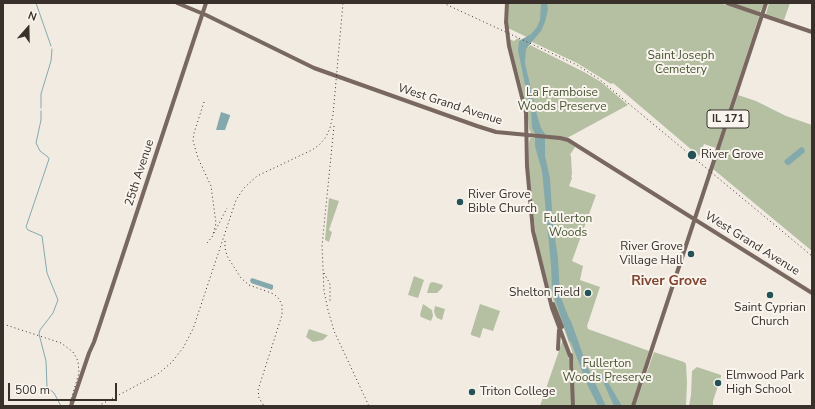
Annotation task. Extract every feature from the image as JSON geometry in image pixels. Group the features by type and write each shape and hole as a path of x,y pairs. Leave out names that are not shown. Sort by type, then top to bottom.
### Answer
{"main road":[{"name":"West Grand Avenue","path":"177,3 203,13 299,62 485,129 496,132 568,140 812,293"},
{"name":"25th Avenue","path":"72,406 92,350 206,3"},
{"path":"506,3 506,30 524,104 527,135 529,194 533,232 552,308 570,356"},
{"path":"727,3 812,32"},
{"name":"IL 171","path":"633,406 766,3"},
{"path":"548,292 566,338 570,356 573,406"},
{"path":"558,324 560,336 558,348"}],"green space":[{"name":"Saint Joseph Cemetery","path":"508,3 720,3 758,15 759,17 716,148 704,144 699,156 613,83 611,84 577,63 532,42 533,40 508,28"},
{"path":"732,3 764,3 760,12"},
{"path":"769,3 790,3 784,20 766,14"},
{"name":"La Framboise Woods Preserve","path":"518,38 521,40 519,41 528,47 530,45 601,82 628,105 567,138 531,133 529,129 527,107 509,39 514,41"},
{"path":"738,95 756,101 786,116 812,125 812,251 713,169"},
{"name":"Fullerton Woods Preserve","path":"530,138 558,139 568,142 575,147 570,155 572,178 569,186 596,195 572,261 583,266 580,280 600,287 587,326 588,329 649,351 631,406 574,406 574,366 572,351 547,283 536,238 529,171"},
{"path":"329,198 339,201 329,230 332,232 329,242 325,240"},
{"path":"414,276 424,280 418,298 408,295"},
{"path":"433,282 443,285 442,288 437,293 427,293 430,283"},
{"path":"423,304 432,310 433,316 431,321 421,317 420,315"},
{"path":"480,304 500,311 493,331 483,328 480,338 471,335 471,333"},
{"path":"435,306 445,309 442,320 437,318 435,315"},
{"path":"309,329 328,335 323,340 313,342 306,337"},
{"path":"563,339 571,369 571,406 540,406"},
{"path":"654,352 686,364 686,406 635,406"},
{"path":"697,367 721,375 713,401 713,406 689,406 692,371"}],"water":[{"path":"541,3 547,3 548,9 545,22 541,31 526,49 525,63 537,115 541,128 545,134 545,156 550,178 560,295 587,366 606,406 598,406 587,384 571,342 569,341 552,291 542,171 535,146 535,133 532,128 531,111 518,50 519,41 531,34 537,27 540,20"},
{"path":"221,112 230,116 225,130 216,130"},
{"path":"801,147 804,148 805,152 787,165 784,162 785,160"},
{"path":"252,278 273,285 272,290 251,283 250,280"},
{"path":"603,374 622,406 614,406 600,375"}],"waterway":[{"path":"36,3 51,46"},
{"path":"41,108 41,94 51,61 52,49"},
{"path":"41,111 41,120 36,143 40,151 49,159 26,227 28,230 42,236 47,273 58,300 53,313 40,330 39,334 46,361 47,387 54,393 61,406"}],"railway":[{"path":"98,406 158,374 172,362 183,348 193,329 236,200 244,188 257,176 312,150 326,137 333,115 343,3"},
{"path":"443,3 577,65 599,79 812,256"},
{"path":"204,102 194,133 193,141 198,158 211,186 216,223 213,235"},
{"path":"334,126 322,246 324,291 334,331 369,406"},
{"path":"207,243 212,237 227,208"},
{"path":"225,241 227,256 241,278 249,285 274,294 282,305 282,315 258,390 259,398 264,406"},
{"path":"324,273 330,284 330,301"},
{"path":"3,324 61,343 73,352 78,361 79,373 69,406"}],"place":[{"name":"River Grove","path":"692,155"},
{"name":"River Grove Bible Church","path":"460,202"},
{"name":"River Grove Village Hall","path":"691,254"},
{"name":"Shelton Field","path":"588,293"},
{"name":"Saint Cyprian Church","path":"770,295"},
{"name":"Elmwood Park High School","path":"718,383"},
{"name":"Triton College","path":"472,392"}],"district":[{"name":"River Grove","path":"669,282"}],"park label":[{"name":"Fullerton Woods","path":"568,226"}]}
